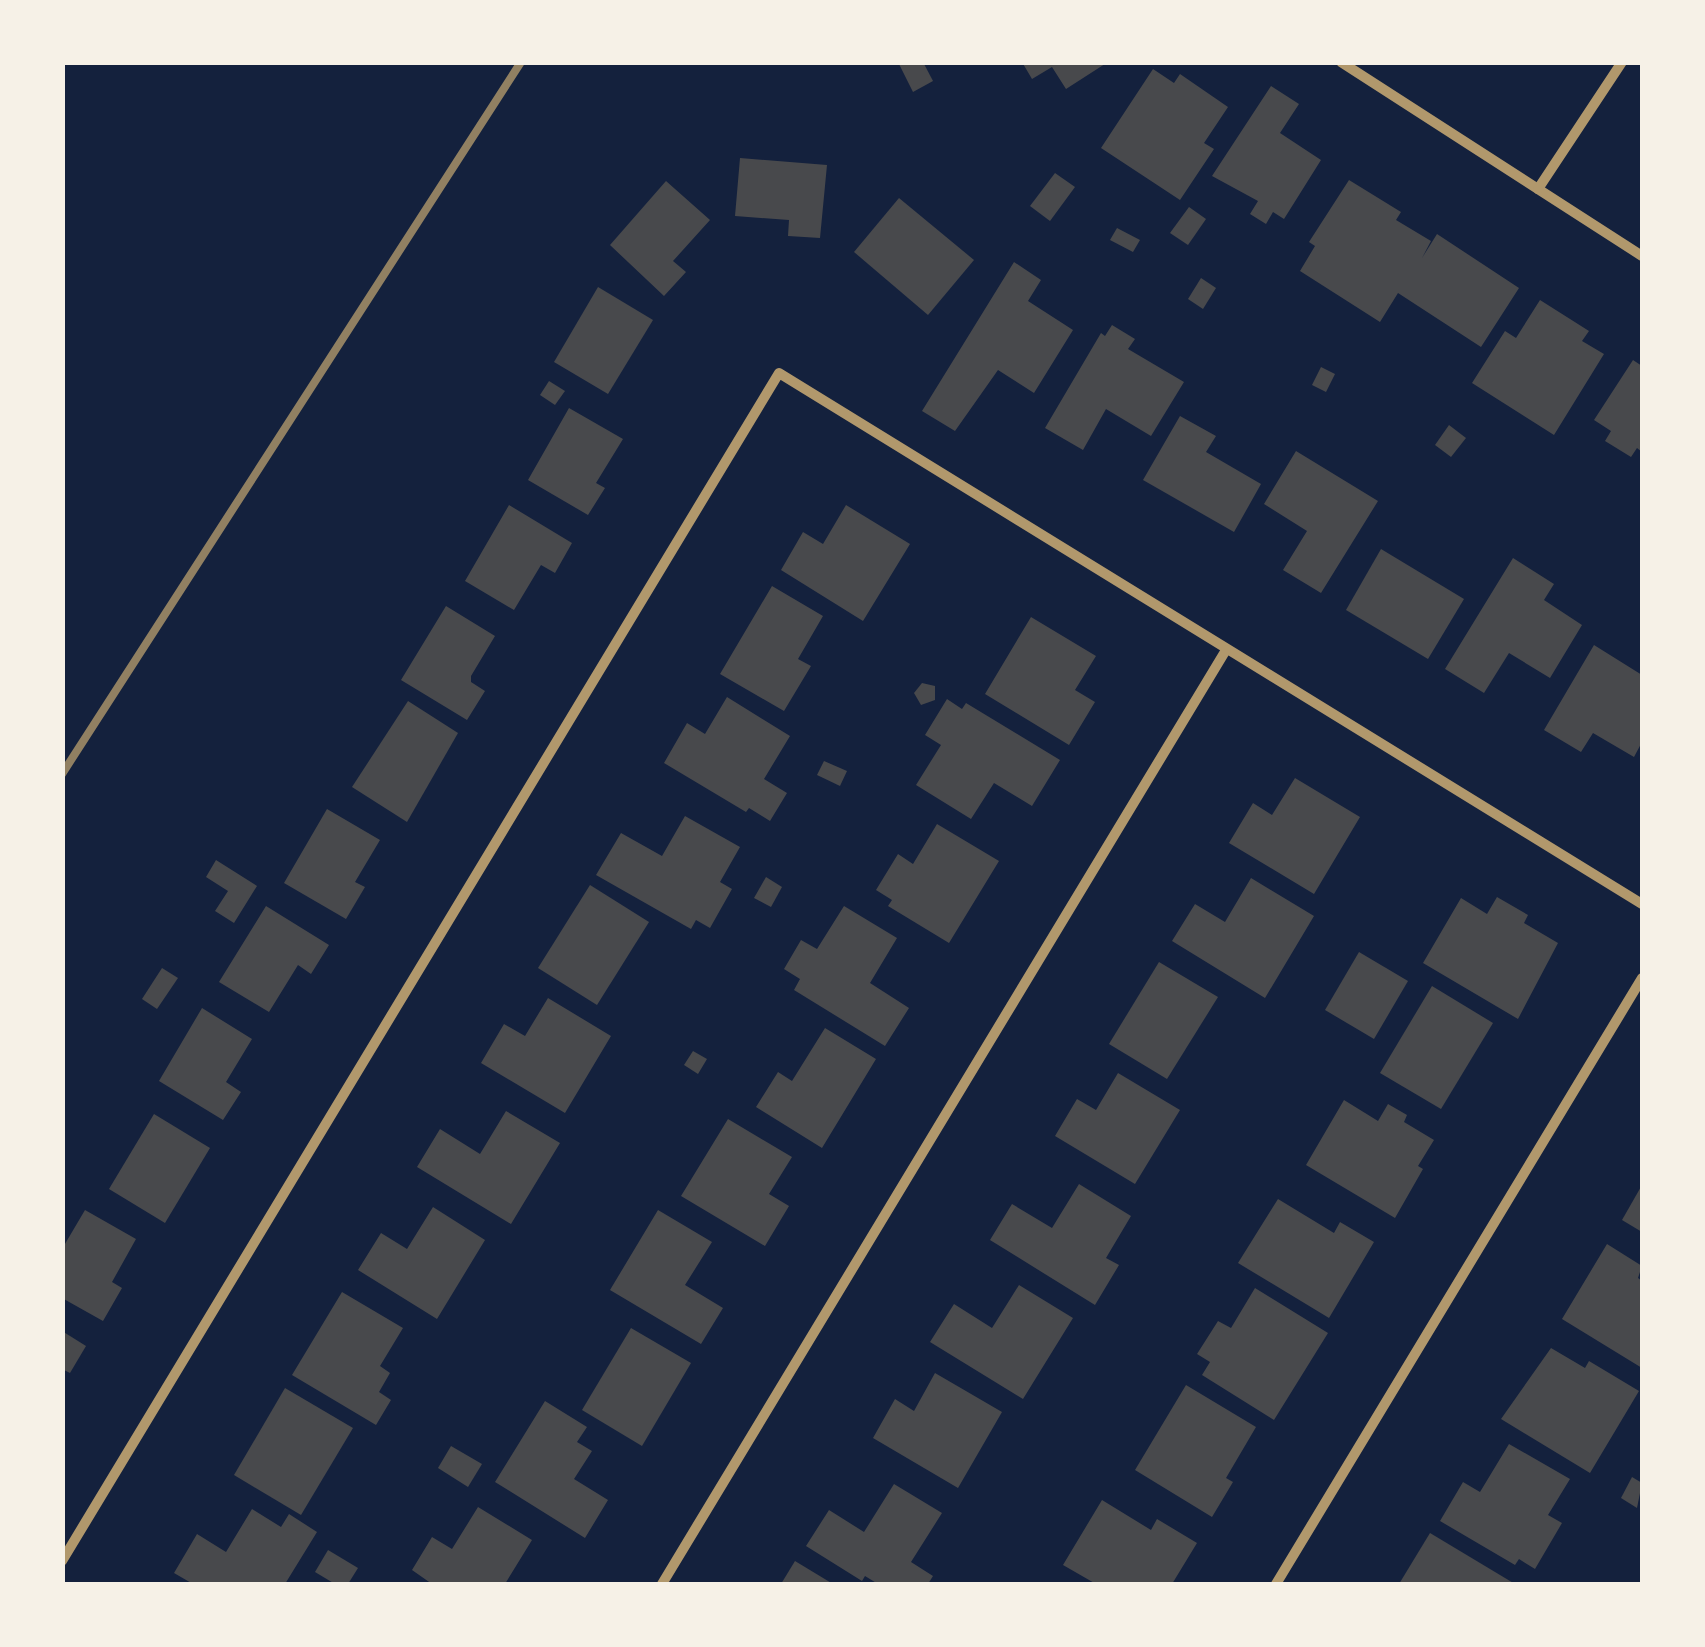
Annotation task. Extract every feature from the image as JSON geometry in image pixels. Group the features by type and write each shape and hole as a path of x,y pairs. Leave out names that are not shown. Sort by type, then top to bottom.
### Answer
{"street":[{"path":"1340,62 1642,256"},
{"path":"1538,189 1622,62"},
{"path":"62,1561 780,373 1642,904"},
{"path":"662,1584 1226,650"},
{"path":"1276,1584 1642,978"}],"building":[{"path":"898,62 923,62 933,81 913,92"},
{"path":"1022,62 1108,62 1066,89 1052,67 1032,79"},
{"path":"1153,69 1174,83 1180,74 1228,107 1204,143 1214,149 1180,200 1101,148"},
{"path":"1271,86 1299,104 1280,133 1321,160 1284,219 1273,212 1266,224 1250,214 1258,201 1212,176"},
{"path":"740,158 827,165 820,238 788,236 789,220 735,216"},
{"path":"1055,173 1075,187 1050,221 1030,206"},
{"path":"1349,180 1401,212 1396,220 1431,241 1422,258 1437,234 1519,288 1481,347 1398,293 1380,322 1300,271 1315,246 1309,242"},
{"path":"666,181 710,220 673,261 686,272 664,296 610,245"},
{"path":"899,198 974,260 928,315 854,252"},
{"path":"1189,207 1206,219 1188,245 1170,233"},
{"path":"1117,228 1140,240 1133,252 1110,240"},
{"path":"1014,262 1041,280 1028,301 1073,330 1034,393 998,370 955,431 922,411"},
{"path":"1201,278 1216,288 1203,309 1188,299"},
{"path":"598,287 653,320 608,394 554,362"},
{"path":"1540,300 1589,331 1582,341 1604,354 1554,435 1472,383 1505,331 1516,338"},
{"path":"1112,325 1135,339 1128,349 1184,382 1151,436 1106,409 1083,450 1045,428 1101,333 1105,336"},
{"path":"1633,360 1642,366 1642,452 1637,448 1631,457 1605,441 1611,431 1594,420"},
{"path":"1321,367 1335,374 1326,392 1312,385"},
{"path":"549,381 565,391 555,405 540,395"},
{"path":"569,408 623,439 596,483 605,488 588,515 528,480"},
{"path":"1180,416 1216,436 1206,452 1261,484 1234,532 1143,480"},
{"path":"1449,425 1466,438 1451,457 1435,445"},
{"path":"1296,451 1378,501 1321,593 1283,570 1307,531 1264,504"},
{"path":"509,505 572,543 555,573 541,565 514,610 465,581"},
{"path":"846,505 910,544 863,621 781,570 803,532 823,544"},
{"path":"1381,549 1464,599 1428,659 1346,610"},
{"path":"1513,558 1554,584 1544,600 1582,625 1550,678 1509,653 1484,693 1445,669"},
{"path":"772,586 823,616 798,659 811,666 784,711 720,674"},
{"path":"446,606 495,636 471,676 471,682 485,691 467,720 401,680"},
{"path":"1031,617 1096,656 1075,690 1095,702 1069,745 985,694"},
{"path":"1594,645 1642,675 1642,742 1634,757 1593,733 1581,752 1544,730"},
{"path":"922,683 935,686 935,700 921,705 914,693"},
{"path":"727,697 790,736 764,779 787,793 770,821 749,808 746,812 664,763 687,723 705,734"},
{"path":"947,699 962,709 966,703 1060,760 1032,806 994,783 971,819 916,785 941,745 925,735"},
{"path":"408,701 458,733 407,822 352,787"},
{"path":"824,761 847,771 840,786 817,775"},
{"path":"1295,778 1360,817 1314,894 1229,843 1253,803 1272,815"},
{"path":"327,809 380,840 355,882 365,887 346,919 284,883"},
{"path":"685,816 740,847 720,882 732,889 710,928 696,920 691,929 596,875 621,833 662,856"},
{"path":"937,824 999,861 949,943 888,906 892,900 876,890 898,854 913,864"},
{"path":"216,860 257,886 234,923 215,911 228,891 206,877"},
{"path":"766,877 782,887 771,907 754,898"},
{"path":"1251,878 1314,916 1265,998 1172,941 1195,904 1225,922"},
{"path":"590,885 649,922 597,1005 538,968"},
{"path":"1497,897 1528,915 1524,923 1558,943 1518,1019 1423,963 1461,898 1487,914"},
{"path":"266,906 329,945 311,974 298,965 269,1012 219,982"},
{"path":"844,906 897,938 870,983 909,1008 885,1046 794,990 800,979 784,969 801,940 817,949"},
{"path":"1359,952 1408,981 1374,1039 1325,1010"},
{"path":"1159,962 1218,997 1167,1079 1109,1044"},
{"path":"162,968 178,978 157,1009 142,999"},
{"path":"1432,986 1493,1023 1441,1109 1380,1073"},
{"path":"548,998 611,1036 565,1113 481,1063 504,1024 525,1036"},
{"path":"202,1008 252,1039 226,1082 241,1092 223,1120 159,1081"},
{"path":"825,1028 876,1059 822,1148 756,1107 778,1072 792,1081"},
{"path":"693,1051 707,1059 698,1074 684,1065"},
{"path":"1118,1073 1180,1110 1135,1184 1055,1136 1077,1099 1096,1110"},
{"path":"1344,1100 1378,1121 1388,1104 1407,1115 1404,1122 1434,1140 1418,1166 1423,1169 1395,1218 1306,1165"},
{"path":"506,1111 560,1143 511,1224 417,1167 440,1129 480,1154"},
{"path":"154,1114 210,1148 165,1223 109,1189"},
{"path":"728,1119 792,1157 769,1194 789,1206 765,1246 681,1196"},
{"path":"1079,1184 1131,1216 1106,1258 1119,1265 1095,1305 990,1240 1012,1204 1052,1228"},
{"path":"1642,1185 1642,1232 1622,1220"},
{"path":"1278,1199 1334,1233 1340,1222 1374,1242 1329,1318 1238,1263"},
{"path":"433,1207 485,1240 437,1319 358,1270 381,1233 407,1249"},
{"path":"85,1210 136,1239 112,1282 122,1288 103,1321 62,1298 62,1249"},
{"path":"658,1210 712,1242 685,1285 723,1308 701,1344 610,1290"},
{"path":"1607,1244 1642,1266 1638,1278 1642,1281 1642,1368 1562,1319"},
{"path":"1019,1285 1073,1318 1023,1399 930,1342 954,1304 992,1328"},
{"path":"1255,1288 1328,1333 1274,1420 1202,1375 1210,1362 1197,1354 1218,1321 1231,1328"},
{"path":"342,1292 403,1328 380,1366 390,1373 379,1392 391,1400 376,1425 292,1375"},
{"path":"631,1328 691,1363 642,1446 582,1410"},
{"path":"62,1331 86,1346 70,1373 62,1369"},
{"path":"1551,1348 1585,1368 1589,1361 1639,1391 1590,1473 1501,1419"},
{"path":"935,1373 1002,1412 958,1488 873,1438 895,1399 914,1411"},
{"path":"1186,1385 1256,1427 1226,1478 1233,1482 1212,1517 1135,1470"},
{"path":"285,1388 353,1428 301,1515 234,1475"},
{"path":"545,1401 587,1427 577,1442 592,1451 574,1479 608,1500 585,1538 495,1482"},
{"path":"1509,1444 1570,1479 1548,1515 1562,1523 1535,1569 1519,1559 1515,1565 1440,1521 1463,1482 1480,1492"},
{"path":"451,1446 482,1464 468,1487 438,1468"},
{"path":"1632,1477 1642,1483 1637,1508 1621,1498"},
{"path":"894,1484 942,1513 911,1562 933,1576 928,1584 878,1584 865,1576 862,1581 806,1546 829,1510 864,1532"},
{"path":"1102,1500 1151,1530 1157,1519 1197,1543 1172,1584 1096,1584 1063,1565"},
{"path":"478,1507 532,1540 505,1584 432,1584 412,1570 432,1537 452,1549"},
{"path":"252,1509 281,1527 289,1514 317,1532 285,1584 193,1584 174,1573 197,1534 226,1552"},
{"path":"1430,1533 1515,1584 1399,1584"},
{"path":"328,1550 358,1568 348,1584 335,1584 315,1572"},
{"path":"795,1561 833,1584 781,1584"}],"railway":[{"path":"62,774 521,62"}]}
